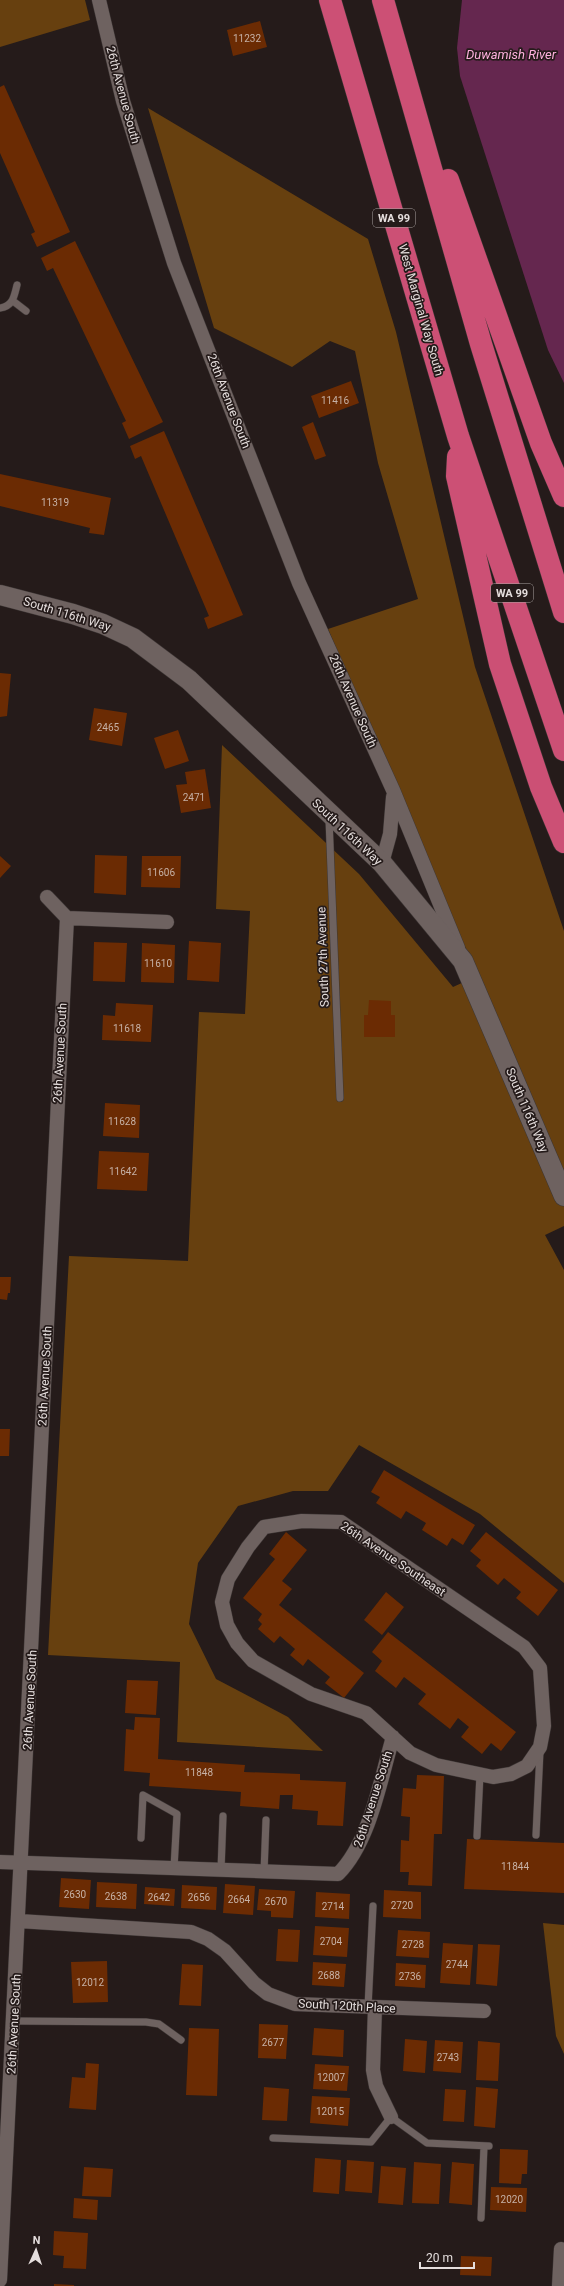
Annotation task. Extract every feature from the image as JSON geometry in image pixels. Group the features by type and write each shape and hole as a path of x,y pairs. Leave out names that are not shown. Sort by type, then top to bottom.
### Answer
{"highway":[{"name":"West Marginal Way South","path":"330,0 458,436"},
{"path":"385,8 481,344 564,612"},
{"path":"385,8 425,115 541,443 564,496"},
{"name":"WA 99","path":"458,436 564,750"},
{"path":"458,436 457,476 500,664 541,788 564,842"}],"street":[{"name":"26th Avenue South","path":"99,0 123,101 174,263 300,583 393,790 463,961"},
{"name":"South 116th Way","path":"0,595 73,614 104,624 133,638 189,680 329,815 382,863 463,961 564,1196"},
{"name":"26th Avenue South","path":"382,863 390,834 393,790"},
{"path":"48,897 67,918 167,922"},
{"name":"26th Avenue South","path":"0,2280 2,2210 22,1863 67,918"},
{"name":"26th Avenue Southeast","path":"302,1521 341,1522 524,1647 540,1668 544,1726 540,1747 527,1766 511,1774 492,1777 436,1766 410,1753 393,1737 366,1713 311,1694 253,1661 237,1643 227,1625 222,1602 228,1579 248,1547 264,1527 302,1521"},
{"name":"26th Avenue South","path":"22,1863 338,1874 346,1866 362,1840 393,1737"},
{"path":"0,1862 22,1863"},
{"name":"South 120th Place","path":"19,1921 191,1932 208,1939 234,1958 254,1983 278,1999 296,2004 484,2012"},
{"path":"372,2007 373,2070 376,2086 391,2117"},
{"path":"559,2286 563,2249"}],"lane":[{"path":"0,308 7,307 13,301 17,285"},
{"path":"13,301 26,311"},
{"name":"South 27th Avenue","path":"329,815 340,1098"},
{"path":"536,1835 540,1747"},
{"path":"477,1836 480,1774"},
{"path":"141,1838 143,1795 177,1814 174,1868"},
{"path":"221,1870 223,1816"},
{"path":"264,1872 266,1820"},
{"path":"372,2007 373,1906"},
{"path":"14,2021 146,2022 159,2024 181,2040"},
{"path":"273,2138 370,2142 391,2117 427,2142 486,2146 481,2218"}],"shaded area":[{"path":"0,0 85,0 90,20 0,47"},
{"path":"148,108 368,239 396,332 475,667 564,931 564,1226 545,1235 564,1270 564,1583 480,1514 359,1445 328,1491 293,1491 238,1506 198,1563 189,1624 216,1679 288,1717 323,1751 177,1742 180,1662 48,1655 69,1256 188,1261 199,1012 245,1014 250,911 216,909 222,745 359,874 453,987 477,976 328,629 418,599 378,463 355,351 330,341 292,367 214,328"},
{"path":"543,1923 564,1925 564,2054 556,2036"}],"water":[{"name":"Duwamish River","path":"462,0 564,0 564,383 548,350 460,76 457,48"}],"building":[{"path":"260,21 267,47 233,56 227,30"},
{"path":"4,85 70,232 37,247 31,234 35,232 0,153 0,87"},
{"path":"75,241 163,422 129,439 122,423 126,421 53,268 47,271 41,258"},
{"path":"351,381 359,403 319,418 311,396"},
{"path":"313,422 326,456 315,460 302,427"},
{"path":"164,431 243,615 208,629 204,618 209,616 141,456 135,459 130,446"},
{"path":"0,474 111,498 104,535 89,533 90,528 0,506"},
{"path":"0,673 11,674 7,716 0,717"},
{"path":"94,708 127,713 122,746 89,740"},
{"path":"178,730 189,761 165,769 154,738"},
{"path":"205,769 211,808 181,813 176,785 187,784 185,772"},
{"path":"95,855 127,856 126,895 94,893"},
{"path":"0,856 11,866 0,878"},
{"path":"142,856 181,856 180,888 141,887"},
{"path":"189,941 221,943 219,982 187,980"},
{"path":"94,942 127,943 125,982 93,981"},
{"path":"142,943 175,945 174,983 141,982"},
{"path":"369,1000 391,1001 391,1015 395,1015 395,1037 364,1037 364,1015 368,1015"},
{"path":"116,1003 153,1005 151,1042 102,1040 103,1015 115,1016"},
{"path":"105,1103 140,1105 139,1138 103,1136"},
{"path":"99,1151 149,1153 147,1191 97,1189"},
{"path":"0,1277 11,1277 10,1293 8,1293 7,1300 0,1299"},
{"path":"0,1429 10,1429 9,1456 0,1456"},
{"path":"384,1470 475,1525 463,1545 452,1538 447,1546 422,1530 426,1523 406,1511 401,1519 376,1503 380,1497 371,1492"},
{"path":"286,1532 307,1550 282,1581 292,1589 279,1605 364,1673 344,1698 325,1683 330,1677 308,1659 303,1666 290,1655 295,1649 280,1636 274,1643 258,1629 262,1624 258,1620 262,1614 243,1598 275,1559 269,1554"},
{"path":"486,1532 558,1590 538,1616 516,1598 521,1592 504,1578 498,1585 476,1566 481,1560 470,1551"},
{"path":"386,1592 404,1607 382,1635 364,1620"},
{"path":"388,1632 516,1732 501,1751 491,1743 482,1754 461,1737 469,1727 458,1718 450,1729 418,1704 426,1694 404,1677 396,1688 375,1671 382,1661 372,1652"},
{"path":"127,1680 158,1681 156,1715 125,1713"},
{"path":"135,1717 160,1718 158,1759 245,1765 244,1772 300,1774 300,1780 346,1782 343,1826 317,1825 318,1811 292,1809 293,1795 280,1795 279,1809 240,1806 241,1792 149,1786 150,1773 124,1771 126,1729 134,1730"},
{"path":"417,1775 444,1776 442,1834 434,1834 432,1886 408,1885 409,1872 400,1872 401,1840 409,1841 410,1817 401,1816 403,1788 416,1789"},
{"path":"467,1839 564,1843 564,1893 464,1889"},
{"path":"61,1878 91,1880 89,1909 59,1907"},
{"path":"97,1882 137,1884 136,1909 96,1907"},
{"path":"225,1884 255,1886 253,1915 223,1913"},
{"path":"182,1885 217,1887 216,1910 181,1908"},
{"path":"145,1887 175,1889 174,1906 144,1904"},
{"path":"259,1889 295,1891 293,1918 271,1917 271,1911 257,1910"},
{"path":"384,1890 421,1892 421,1919 383,1917"},
{"path":"316,1892 350,1894 349,1919 315,1917"},
{"path":"315,1926 349,1928 347,1957 313,1955"},
{"path":"278,1929 300,1930 298,1962 276,1961"},
{"path":"398,1930 430,1932 429,1958 396,1956"},
{"path":"443,1943 473,1945 470,1985 440,1983"},
{"path":"478,1944 500,1945 497,1986 476,1984"},
{"path":"107,1961 108,2002 73,2003 71,1962"},
{"path":"313,1962 346,1964 344,1987 312,1985"},
{"path":"396,1963 426,1965 425,1988 395,1986"},
{"path":"182,1964 203,1965 201,2006 179,2005"},
{"path":"259,2024 288,2025 286,2059 258,2058"},
{"path":"189,2028 219,2029 217,2096 186,2095"},
{"path":"314,2028 344,2030 343,2057 312,2055"},
{"path":"405,2039 427,2041 425,2073 403,2071"},
{"path":"435,2040 463,2042 461,2073 433,2071"},
{"path":"478,2041 500,2043 498,2081 476,2080"},
{"path":"86,2063 99,2064 96,2110 69,2108 72,2077 85,2078"},
{"path":"315,2064 349,2066 347,2091 313,2089"},
{"path":"264,2087 289,2089 287,2121 262,2120"},
{"path":"476,2087 498,2089 495,2128 474,2126"},
{"path":"445,2089 466,2090 464,2122 443,2121"},
{"path":"312,2096 350,2098 348,2126 310,2123"},
{"path":"500,2149 528,2150 527,2174 522,2174 521,2184 499,2183"},
{"path":"315,2158 341,2160 339,2194 313,2192"},
{"path":"347,2160 374,2162 372,2193 345,2191"},
{"path":"414,2162 441,2164 439,2204 412,2203"},
{"path":"452,2162 474,2164 472,2205 449,2203"},
{"path":"381,2166 406,2168 403,2205 378,2203"},
{"path":"84,2167 113,2169 111,2197 82,2196"},
{"path":"491,2187 527,2188 526,2212 490,2210"},
{"path":"74,2198 98,2200 97,2220 73,2218"},
{"path":"54,2231 88,2233 86,2269 63,2268 64,2256 53,2255"},
{"path":"461,2256 492,2257 491,2276 460,2275"},
{"path":"54,2284 74,2285 74,2286 54,2286"}]}
